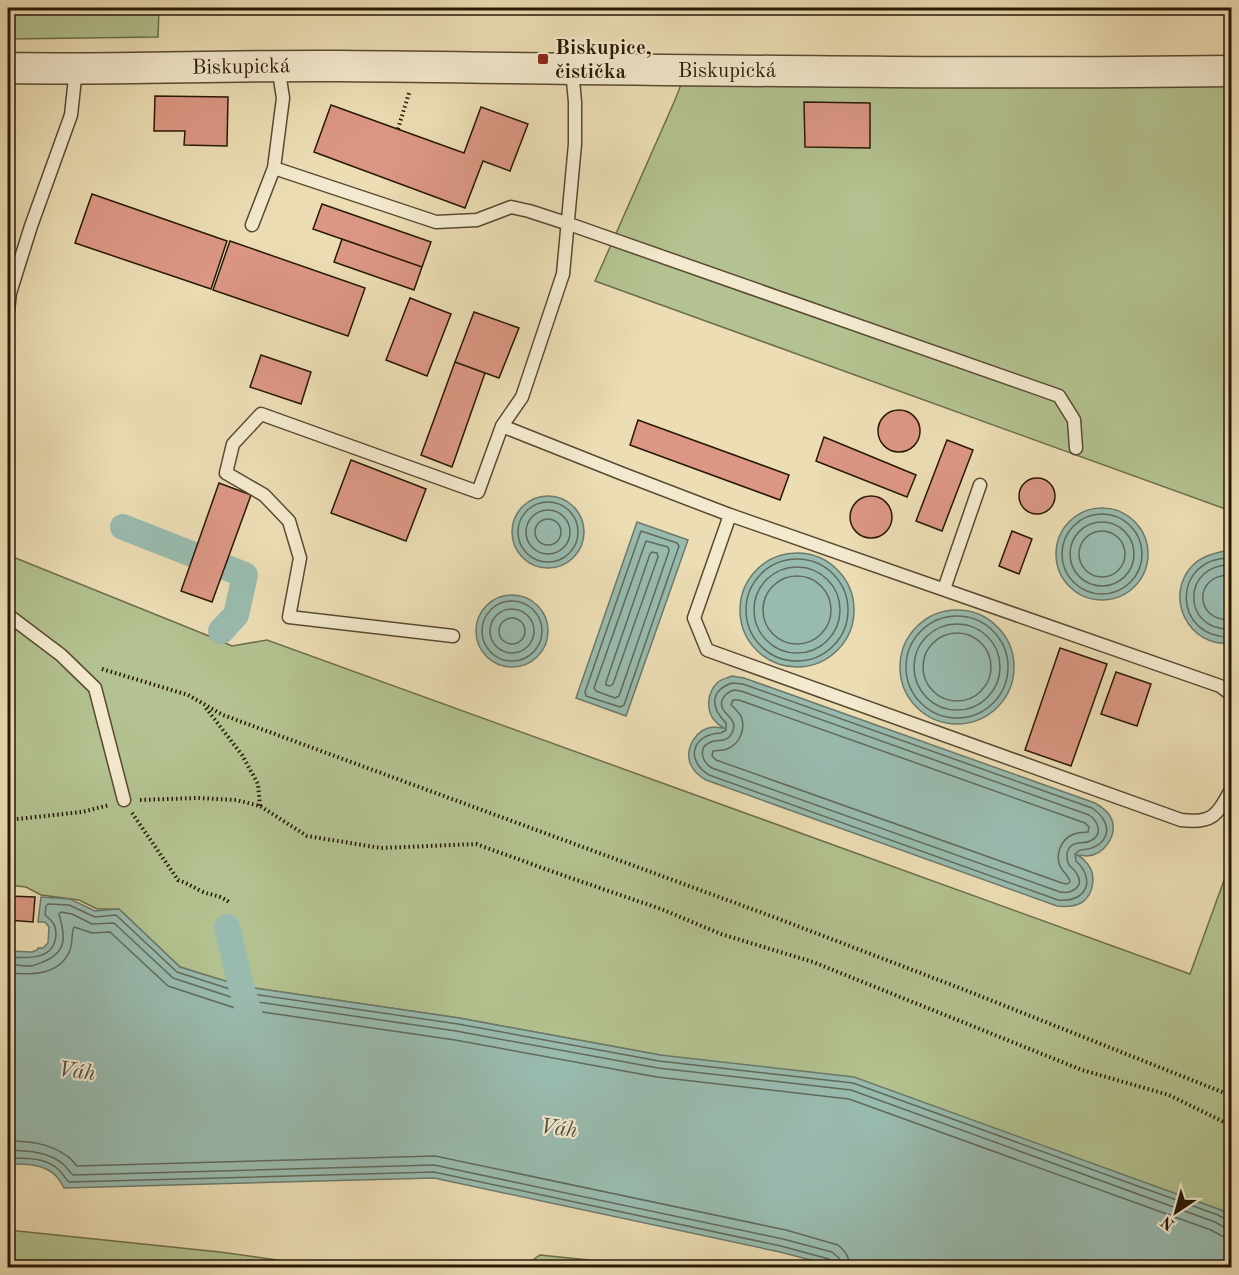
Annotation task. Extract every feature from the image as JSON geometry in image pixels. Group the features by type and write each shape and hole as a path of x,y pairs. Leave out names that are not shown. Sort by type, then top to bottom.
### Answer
{"street":[{"name":"Biskupická","path":"8,68 278,65 572,70 1109,73 1232,71"}],"lane":[{"path":"252,225 274,168 283,98 278,65"},
{"path":"8,310 10,293 31,226 71,115 76,69"},
{"path":"453,636 289,617 300,558 289,521 264,495 226,473 233,444 261,414 478,492 502,426 522,396 563,274 576,144 572,70"},
{"path":"274,168 436,222 477,220 511,207 569,224 1059,396 1074,420 1076,448"},
{"path":"502,426 730,515 1220,686 1232,695"},
{"path":"944,589 980,485"},
{"path":"730,515 694,618 707,650 1180,820 1207,821 1222,806 1232,788"},
{"path":"8,615 61,655 95,688 123,801"}],"path":[{"path":"398,129 416,67"},
{"path":"101,668 188,695 223,715 779,919 1232,1096"},
{"path":"204,705 242,755 258,784 260,806"},
{"path":"8,820 82,812 123,801 197,798 236,800 260,806 307,836 381,848 476,844 661,909 721,934 813,962 1082,1070 1168,1095 1232,1126"},
{"path":"123,801 178,880 202,892 222,896 229,902"}],"green space":[{"path":"8,8 159,8 158,37 8,39"},
{"path":"691,59 1231,74 1231,511 595,281"},
{"path":"8,555 232,646 267,640 1190,974 1231,861 1231,1216 1221,1210 660,1055 459,1018 241,986 180,967 119,909 97,909 79,900 41,895 26,887 8,885"},
{"path":"8,1230 220,1252 329,1267 8,1267"},
{"path":"540,1255 658,1267 523,1267"}],"water":[{"path":"548,496 568,502 578,512 584,532 578,552 568,562 548,568 528,562 518,552 512,532 518,512 528,502"},
{"path":"1102,508 1119,512 1134,522 1144,537 1148,554 1144,571 1134,586 1119,596 1102,600 1085,596 1070,586 1060,571 1056,554 1060,537 1070,522 1085,512"},
{"path":"637,522 688,540 626,716 576,698"},
{"path":"1224,551 1232,552 1231,643 1216,642 1203,637 1192,628 1185,617 1180,591 1184,577 1196,562"},
{"path":"797,553 819,557 837,570 850,588 854,610 850,632 837,650 819,663 797,667 775,663 757,650 744,632 740,610 744,588 757,570 775,557"},
{"path":"512,595 532,601 542,611 548,631 542,651 532,661 512,667 492,661 482,651 476,631 482,611 492,601"},
{"path":"957,610 979,614 997,627 1010,645 1014,667 1010,689 997,707 979,720 957,724 935,720 917,707 904,689 900,667 904,645 917,627 935,614"},
{"path":"732,676 744,678 1095,803 1111,817 1113,832 1108,844 1099,852 1087,856 1077,855 1089,866 1093,877 1092,889 1086,899 1078,904 1057,906 706,780 691,766 689,751 694,739 702,731 714,727 724,728 712,718 709,702 714,686"},
{"name":"Váh","path":"41,897 70,899 95,911 119,909 180,967 241,986 459,1018 660,1055 854,1077 1221,1210 1231,1216 1231,1267 837,1267 780,1252 434,1178 64,1188 56,1176 46,1169 34,1165 8,1164 8,951 32,952 43,948 48,943 49,927 45,922 38,922"}],"building":[{"path":"155,96 228,97 227,146 184,145 185,131 154,131"},
{"path":"804,102 870,103 870,148 805,147"},
{"path":"331,105 464,153 481,107 528,124 510,171 483,161 465,208 314,152"},
{"path":"92,194 227,241 211,289 75,243"},
{"path":"322,204 431,242 422,267 313,229"},
{"path":"342,239 422,267 414,290 334,262"},
{"path":"230,241 365,288 348,336 213,290"},
{"path":"410,298 451,314 427,376 386,360"},
{"path":"474,312 519,328 499,378 455,362"},
{"path":"261,355 311,372 301,404 250,387"},
{"path":"455,362 485,373 452,467 421,455"},
{"path":"899,410 907,411 914,416 919,423 919,439 914,446 907,451 899,452 891,451 884,446 879,439 878,431 879,423 884,416 891,411"},
{"path":"638,420 789,475 780,500 630,445"},
{"path":"824,437 916,475 907,497 816,461"},
{"path":"947,440 973,450 942,531 916,521"},
{"path":"351,460 426,489 406,541 331,513"},
{"path":"1037,478 1049,484 1055,496 1049,508 1037,514 1025,508 1019,496 1025,484"},
{"path":"219,483 251,495 212,602 181,591"},
{"path":"871,496 879,497 886,502 891,509 891,525 886,532 879,537 871,538 863,537 856,532 851,525 850,517 851,509 856,502 863,497"},
{"path":"1012,531 1032,539 1019,574 999,566"},
{"path":"1060,648 1107,664 1071,766 1025,750"},
{"path":"1116,672 1151,684 1137,726 1101,714"},
{"path":"8,896 35,897 33,922 8,920"}],"waterway":[{"path":"123,527 245,575 236,615 221,631"},
{"path":"227,927 251,1019"}],"place":[{"name":"Biskupice, čistička","path":"543,59"}]}
